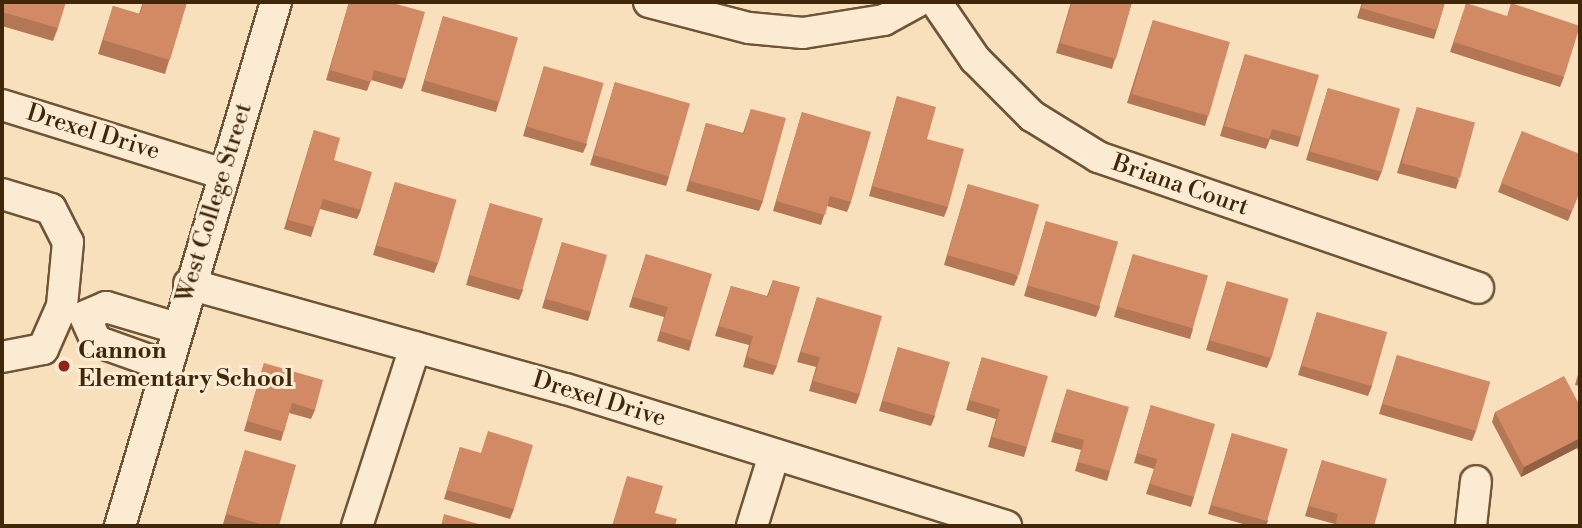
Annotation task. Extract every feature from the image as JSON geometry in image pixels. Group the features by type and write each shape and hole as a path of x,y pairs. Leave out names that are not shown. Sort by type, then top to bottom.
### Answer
{"street":[{"name":"West College Street","path":"120,526 276,2"},
{"path":"649,2 749,28 803,33 884,20 916,2"},
{"name":"Briana Court","path":"936,2 975,59 1032,116 1098,158 1478,288"},
{"name":"Drexel Drive","path":"2,105 223,174"},
{"path":"2,194 51,209 68,243 74,311 96,341 166,366"},
{"name":"Drexel Drive","path":"190,284 415,347 1006,526"},
{"path":"2,357 43,349 74,311 106,307 177,328"},
{"path":"358,526 415,347"},
{"path":"752,526 774,455"},
{"path":"1471,526 1476,481"}],"building":[{"path":"2,2 66,2 58,28 2,12"},
{"path":"144,2 187,2 170,60 103,40 113,6 140,14"},
{"path":"349,2 389,2 425,12 406,79 374,70 371,82 330,70"},
{"path":"1072,2 1132,2 1116,59 1060,43"},
{"path":"1363,2 1445,2 1437,30 1361,8"},
{"path":"1466,3 1507,16 1511,3 1580,26 1564,77 1454,42"},
{"path":"443,16 518,37 500,102 425,80"},
{"path":"1153,20 1230,42 1209,116 1132,94"},
{"path":"1245,54 1319,75 1301,137 1272,129 1269,139 1224,126"},
{"path":"544,66 604,83 586,144 527,127"},
{"path":"615,82 690,103 669,177 594,155"},
{"path":"1328,88 1400,109 1382,172 1310,151"},
{"path":"897,96 936,107 927,139 964,149 948,207 872,186"},
{"path":"1417,107 1475,123 1460,179 1402,163"},
{"path":"751,109 786,118 763,201 690,181 706,123 744,134"},
{"path":"802,112 871,132 851,202 830,196 825,215 776,201"},
{"path":"314,130 340,138 334,160 372,172 361,210 323,199 314,227 288,220"},
{"path":"1522,131 1580,154 1580,190 1572,211 1501,183"},
{"path":"395,182 457,200 438,263 377,245"},
{"path":"968,184 1039,204 1019,276 948,255"},
{"path":"490,203 543,218 522,290 469,275"},
{"path":"1046,221 1118,242 1100,306 1028,285"},
{"path":"562,242 607,255 591,312 546,299"},
{"path":"646,254 712,274 692,341 660,331 668,307 633,297"},
{"path":"1133,254 1208,275 1193,328 1118,307"},
{"path":"773,280 800,287 777,366 747,357 753,336 719,326 731,286 768,297"},
{"path":"1227,281 1289,299 1271,358 1210,341"},
{"path":"817,297 882,316 860,394 813,381 820,357 801,352"},
{"path":"1317,312 1387,332 1372,386 1302,366"},
{"path":"898,347 950,362 934,416 883,401"},
{"path":"1397,355 1490,382 1476,431 1383,404"},
{"path":"982,357 1048,376 1027,447 992,437 1000,409 969,400"},
{"path":"264,363 323,380 315,410 292,403 284,432 247,421"},
{"path":"1564,376 1580,406 1580,438 1524,467 1495,412"},
{"path":"1067,389 1129,407 1110,471 1078,462 1084,440 1055,432"},
{"path":"1151,405 1215,424 1194,497 1150,484 1157,459 1137,453"},
{"path":"488,431 533,445 514,509 447,490 460,447 481,453"},
{"path":"1232,433 1288,449 1267,521 1211,505"},
{"path":"245,450 296,465 279,526 268,526 226,514"},
{"path":"1322,460 1387,479 1374,526 1335,526 1338,514 1309,506"},
{"path":"627,476 663,486 655,513 677,519 675,526 612,526"},
{"path":"444,514 485,526 441,526"}],"place":[{"name":"Cannon Elementary School","path":"64,366"}]}
